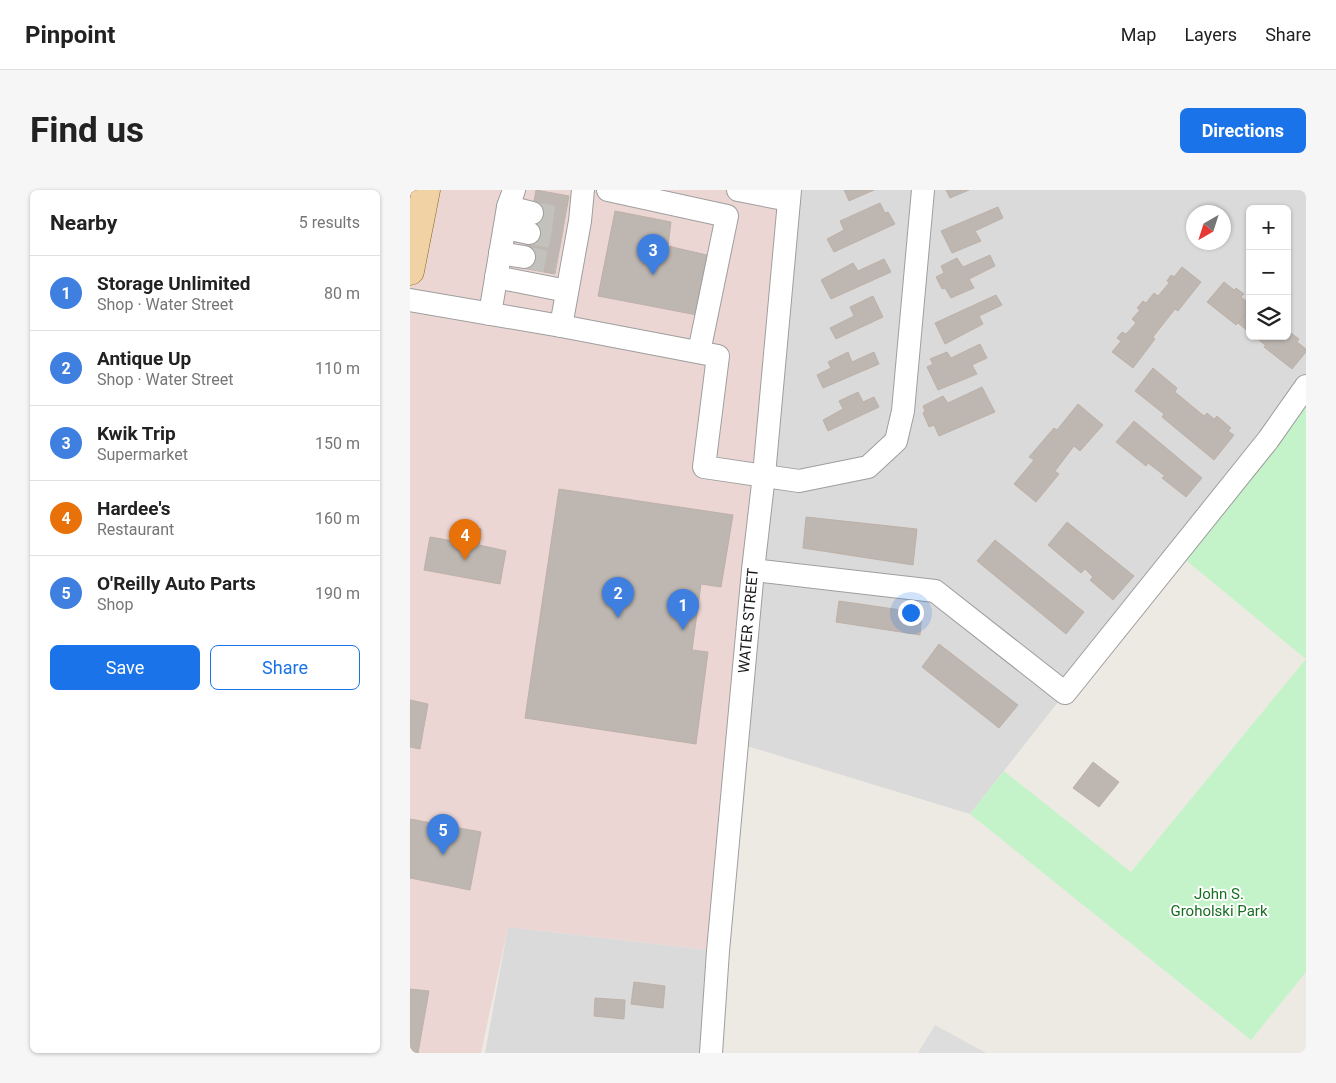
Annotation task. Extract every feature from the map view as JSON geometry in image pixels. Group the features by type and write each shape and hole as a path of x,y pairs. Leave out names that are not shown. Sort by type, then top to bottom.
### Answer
{"main road":[{"path":"410,271 426,190"}],"street":[{"path":"561,326 567,291 564,265 571,230 583,190"},
{"path":"608,190 726,216"},
{"path":"699,352 726,216 737,190 790,195"},
{"path":"410,300 718,356 704,467 799,481 868,467 896,441 904,411 924,190"},
{"name":"WATER STREET","path":"711,1053 718,951 752,570 764,475 790,195"},
{"path":"490,314 509,208 530,223"},
{"path":"500,253 524,257"},
{"path":"496,277 567,291"},
{"path":"752,570 935,591 1065,693 1268,440 1306,386"}],"shaded area":[{"path":"410,190 790,190 718,951 508,927 481,1053 410,1053"},
{"path":"790,190 1306,190 1306,386 970,814 737,743"},
{"path":"508,927 718,951 716,1053 485,1053"},
{"path":"935,1025 986,1053 918,1053"}],"green space":[{"path":"1306,391 1306,659 1177,553"},
{"name":"John S. Groholski Park","path":"1306,659 1306,972 1251,1040 970,814 1004,771 1131,872"}],"building":[{"path":"536,190 569,196 555,274 522,268"},
{"path":"844,190 874,190 849,201"},
{"path":"946,190 969,190 950,198"},
{"path":"880,203 885,213 888,212 895,224 834,252 827,239 844,230 840,221"},
{"path":"998,207 1003,218 975,231 981,241 952,253 941,231"},
{"path":"615,211 671,222 668,246 707,255 697,315 598,296"},
{"path":"990,255 995,266 969,279 974,288 951,298 945,288 942,289 936,277 944,273 941,266 957,258 963,267"},
{"path":"884,259 891,272 831,299 821,280 853,263 858,271"},
{"path":"1182,267 1201,282 1178,311 1175,309 1153,337 1155,339 1133,368 1112,352 1121,341 1117,338 1122,332 1126,334 1136,323 1132,319 1140,310 1137,308 1143,301 1146,303 1154,293 1158,296 1169,283 1167,281 1171,275 1174,277"},
{"path":"1224,282 1234,290 1236,288 1244,294 1241,297 1246,301 1246,314 1236,325 1207,302"},
{"path":"996,295 1002,305 979,316 983,324 945,344 935,323"},
{"path":"873,296 883,317 836,339 830,328 854,316 850,307"},
{"path":"1246,314 1246,330 1238,323"},
{"path":"1291,333 1299,339 1297,342 1306,349 1306,352 1292,369 1264,347 1270,340 1291,340"},
{"path":"1259,340 1269,340 1265,345"},
{"path":"980,344 987,358 972,365 977,374 938,390 927,367 933,364 930,359 947,352 951,358"},
{"path":"848,352 852,362 874,352 879,364 823,388 817,375 831,368 828,362"},
{"path":"1153,368 1177,388 1175,392 1204,416 1207,413 1214,419 1217,416 1231,428 1228,431 1234,435 1214,460 1162,417 1164,414 1135,391"},
{"path":"982,387 995,412 939,436 934,425 929,427 923,413 925,411 923,406 943,396 948,403"},
{"path":"858,392 863,402 874,397 879,407 828,431 823,420 843,409 839,401"},
{"path":"1078,404 1103,425 1080,451 1074,446 1055,471 1059,474 1036,502 1014,484 1034,460 1029,457 1054,428 1057,430"},
{"path":"1134,421 1202,478 1186,497 1162,478 1165,476 1148,463 1146,466 1116,442"},
{"path":"559,489 733,515 721,587 701,584 692,650 708,652 696,744 525,718"},
{"path":"806,517 917,529 913,565 803,548"},
{"path":"1067,522 1134,576 1113,600 1090,580 1093,577 1085,569 1081,573 1048,545"},
{"path":"468,525 481,529 479,545 506,551 500,584 424,570 430,537 465,543"},
{"path":"995,540 1084,612 1066,634 977,561"},
{"path":"839,601 922,613 920,635 836,622"},
{"path":"939,644 1018,705 999,728 922,667"},
{"path":"410,700 428,704 420,749 410,747"},
{"path":"1093,762 1119,782 1099,807 1073,788"},
{"path":"410,819 481,832 470,890 410,878"},
{"path":"634,982 665,986 663,1008 631,1004"},
{"path":"410,989 429,991 418,1053 410,1051"},
{"path":"595,998 625,1000 624,1019 594,1016"}],"tunnel":[{"path":"532,213 565,218"},
{"path":"529,233 562,239"},
{"path":"524,257 557,264"}],"place":[{"name":"Kwik Trip","path":"653,275"},
{"name":"Hardee's","path":"465,560"},
{"name":"Antique Up","path":"618,618"},
{"name":"Storage Unlimited","path":"683,630"},
{"name":"O'Reilly Auto Parts","path":"443,855"}]}
